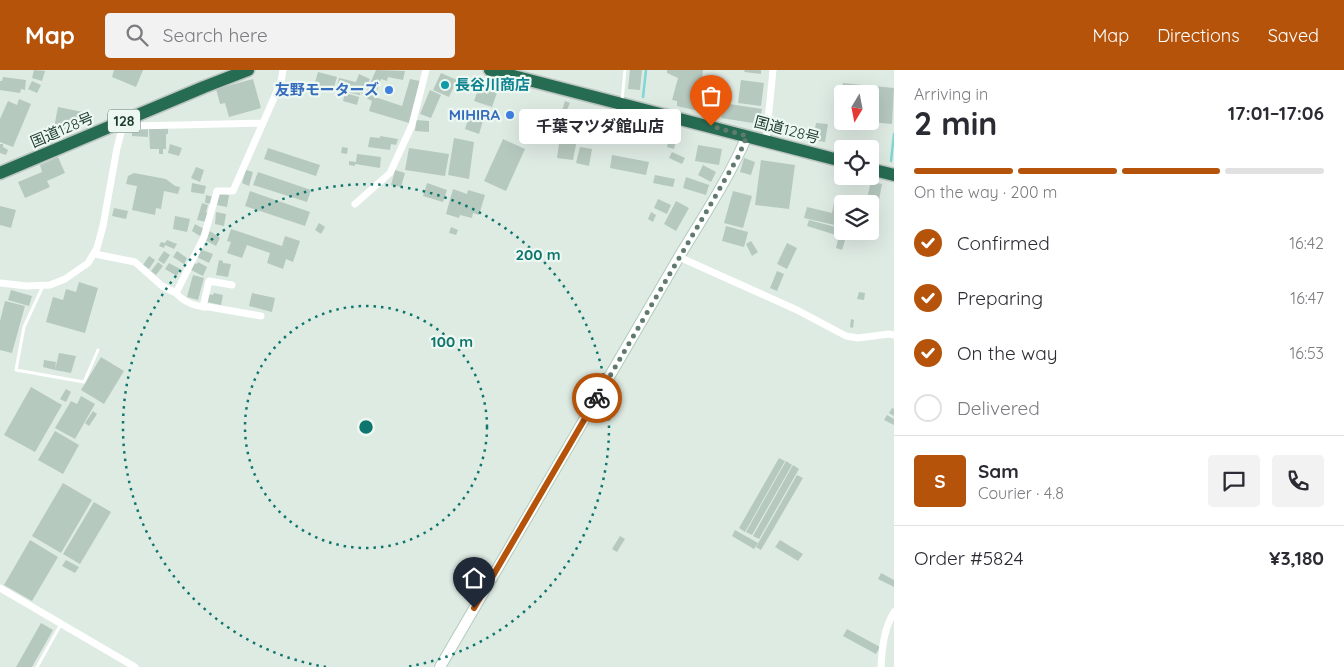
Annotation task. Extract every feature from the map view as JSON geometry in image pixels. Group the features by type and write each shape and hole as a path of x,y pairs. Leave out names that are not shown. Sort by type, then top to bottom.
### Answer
{"highway":[{"name":"国道128号","path":"0,173 204,86 248,70"},
{"name":"国道128号","path":"490,70 514,73 834,159"},
{"path":"879,171 894,175"}],"street":[{"path":"176,293 204,237 217,191 233,191 281,82 282,70"},
{"path":"356,204 390,173 412,125 426,70"},
{"path":"766,140 773,70"},
{"path":"0,283 43,286 57,283 81,269 95,254 108,207 122,122 133,126 262,123"},
{"path":"440,667 738,157 747,136"},
{"path":"95,254 135,262 162,286 176,293 184,302 203,307 261,316"},
{"path":"679,257 797,310 846,336 858,338 894,335"},
{"path":"203,307 210,281 232,285"},
{"path":"0,588 135,667"},
{"path":"881,667 882,649 888,622 894,612"}],"lane":[{"path":"621,103 625,70"},
{"path":"43,286 24,327 16,370 84,382 98,350"},
{"path":"37,667 61,624"}],"building":[{"path":"34,70 45,71 42,81 32,78"},
{"path":"114,70 143,70 136,87 112,77"},
{"path":"376,70 405,71 403,80 388,77 387,81 381,79 375,97 402,106 410,79 420,81 409,123 369,111 372,101 364,97"},
{"path":"630,70 642,70 640,90 628,89"},
{"path":"667,70 703,70 699,111 677,106 677,101 672,100 678,78 667,73"},
{"path":"745,70 761,70 761,74 744,72"},
{"path":"318,72 337,77 333,91 314,86"},
{"name":"長谷川商店","path":"441,73 457,80 449,97 433,90"},
{"path":"359,74 370,79 363,94 336,90 339,78 356,82"},
{"path":"3,77 26,80 25,90 21,89 20,93 0,90 0,81 2,81"},
{"path":"482,78 500,84 492,107 474,101"},
{"path":"253,79 261,108 229,117 225,103 220,104 216,89"},
{"path":"741,80 764,83 761,106 738,103"},
{"path":"32,81 41,85 37,93 28,89"},
{"path":"843,83 863,85 843,85"},
{"path":"879,87 894,88 892,124 879,123"},
{"path":"430,90 441,95 431,118 420,114"},
{"path":"345,93 359,97 357,105 343,101"},
{"path":"19,99 31,104 13,147 0,142 0,119 8,101 17,105"},
{"path":"565,101 570,103 566,112 562,111"},
{"path":"723,103 762,109 759,124 721,118"},
{"path":"58,107 83,112 80,125 69,123 67,131 54,128"},
{"path":"553,112 563,114 561,120 552,119"},
{"path":"602,113 608,115 603,130 597,128"},
{"path":"469,116 483,121 479,134 465,129"},
{"path":"542,116 551,120 544,138 535,135"},
{"path":"416,120 429,121 429,132 415,131"},
{"path":"608,121 625,126 621,141 604,136"},
{"path":"816,123 828,124 825,142 813,140"},
{"path":"551,125 560,126 559,141 549,140"},
{"path":"46,126 53,128 50,139 43,137"},
{"path":"639,126 651,129 649,138 636,134"},
{"path":"168,128 166,149 163,149 163,154 159,154 159,149 150,149 149,129"},
{"path":"566,128 586,130 585,139 565,136"},
{"path":"132,129 148,129 148,137 132,136"},
{"path":"671,131 678,133 674,149 667,147"},
{"path":"380,136 398,139 396,145 391,144 390,150 368,147 370,137 380,138"},
{"path":"560,136 577,139 573,160 557,158"},
{"path":"454,138 474,142 469,179 448,175"},
{"path":"503,139 525,149 506,191 484,181"},
{"path":"0,144 3,144 3,147 8,150 6,155 0,153"},
{"path":"170,144 182,148 179,156 168,153"},
{"path":"698,145 722,149 719,165 695,161"},
{"path":"342,147 348,148 347,154 341,153"},
{"path":"580,147 592,149 589,166 576,163"},
{"path":"268,148 320,165 316,176 264,159"},
{"path":"409,148 449,154 445,176 405,170"},
{"path":"672,152 685,158 682,164 669,158"},
{"path":"357,154 381,157 380,168 355,164 355,166 349,165 349,161 356,162"},
{"path":"612,155 649,162 646,175 610,168"},
{"path":"58,157 65,173 47,181 50,187 25,198 18,182 42,172 40,165"},
{"path":"744,158 755,162 751,175 740,172"},
{"path":"761,160 795,165 789,209 755,205"},
{"path":"703,165 716,172 711,182 698,175"},
{"path":"196,167 204,170 200,182 191,178"},
{"path":"246,170 253,172 249,186 242,183"},
{"path":"395,170 405,173 401,187 391,185"},
{"path":"258,172 311,190 307,202 253,185"},
{"path":"134,173 166,179 175,186 180,187 178,194 164,191 161,209 156,208 155,215 132,210 137,186 126,184 128,176"},
{"path":"655,175 675,179 673,187 653,183"},
{"path":"686,177 709,185 706,195 683,188"},
{"path":"192,183 206,186 204,194 191,192"},
{"path":"427,183 447,190 443,202 423,196"},
{"path":"882,184 879,200 879,195 868,195 870,185"},
{"path":"453,189 467,194 468,190 485,195 479,215 473,213 472,218 460,215 459,218 446,214"},
{"path":"250,191 310,212 305,226 245,206"},
{"path":"733,191 752,196 743,228 724,223"},
{"path":"219,193 229,195 227,207 217,205"},
{"path":"206,195 213,197 212,204 205,203"},
{"path":"658,199 671,205 667,214 654,208"},
{"path":"676,201 689,208 676,231 664,224"},
{"path":"834,202 834,225 804,218 807,207 832,213"},
{"path":"202,203 208,205 206,212 209,213 207,222 197,220"},
{"path":"0,206 16,210 11,228 0,225"},
{"path":"114,208 128,211 126,219 112,216"},
{"path":"216,212 226,214 224,226 215,224"},
{"path":"651,212 656,215 653,222 648,219"},
{"path":"175,216 190,219 187,232 173,229"},
{"path":"809,220 834,227 834,234 807,226"},
{"path":"319,223 325,227 321,234 315,230"},
{"path":"195,224 204,229 200,236 192,231"},
{"path":"726,226 748,232 744,247 722,241"},
{"path":"451,227 458,230 456,235 449,233"},
{"path":"231,229 282,246 285,236 300,241 293,262 286,259 283,269 267,263 270,253 247,245 242,258 227,253 231,242 227,241"},
{"path":"210,231 220,238 216,246 205,240"},
{"path":"167,240 177,244 174,249 165,245 164,248 159,246 161,242 165,243"},
{"path":"838,240 845,240 842,250 836,248"},
{"path":"751,241 758,252 752,256 746,244"},
{"path":"787,243 797,248 787,269 777,264"},
{"path":"200,249 213,254 209,263 197,257"},
{"path":"164,251 170,255 164,264 158,260"},
{"path":"177,251 187,258 184,264 173,257"},
{"path":"149,256 155,260 149,269 143,265"},
{"path":"219,260 223,261 223,263 231,264 228,277 216,275"},
{"path":"158,262 163,266 156,275 151,271"},
{"path":"198,262 207,267 203,276 191,270 194,263 197,264"},
{"path":"169,263 180,269 177,276 165,269"},
{"path":"777,271 784,274 777,291 770,288"},
{"path":"193,275 204,278 198,300 187,297"},
{"path":"79,282 98,288 85,333 46,322 53,297 63,300 66,289 76,292"},
{"path":"11,290 32,296 29,306 8,300"},
{"path":"859,292 865,293 864,300 857,299"},
{"path":"214,293 223,295 221,305 207,302 208,294 213,295"},
{"path":"252,293 275,298 272,312 249,306"},
{"path":"5,301 25,306 12,353 0,350 0,321"},
{"path":"851,319 854,320 853,328 850,327"},
{"path":"59,353 76,356 71,373 55,370"},
{"path":"101,357 124,371 104,404 81,390"},
{"path":"44,360 56,362 55,370 43,367"},
{"path":"31,387 62,405 35,452 4,435"},
{"path":"66,389 71,392 66,402 60,399"},
{"path":"81,396 95,404 75,439 55,428 71,401 77,404"},
{"path":"892,408 894,409 894,416 889,413"},
{"path":"93,411 97,414 89,426 85,423"},
{"path":"887,415 894,419 894,425 884,420"},
{"path":"55,431 79,445 63,474 38,460"},
{"path":"779,458 785,461 745,532 739,528"},
{"path":"786,461 792,465 752,535 746,532"},
{"path":"793,465 799,469 759,539 753,536"},
{"path":"797,475 803,478 761,550 756,547"},
{"path":"63,483 92,500 61,553 32,536"},
{"path":"94,502 111,512 80,564 63,554"},
{"path":"735,530 758,543 754,549 732,536"},
{"path":"620,536 625,539 617,552 612,549"},
{"path":"30,540 58,557 32,601 4,585"},
{"path":"780,540 803,554 798,561 775,547"},
{"path":"66,560 79,567 75,573 62,566"},
{"path":"881,573 894,580 894,587 878,579"},
{"path":"41,623 53,630 32,667 16,667"},
{"path":"847,629 880,647 876,654 843,636"}],"waterway":[{"path":"643,97 646,70"},
{"path":"891,161 894,134"}],"way so far":[{"path":"597,398 738,157 747,136 711,126"}],"place":[{"name":"長谷川商店","path":"445,85"},
{"name":"友野モーターズ","path":"389,90"},
{"name":"MIHIRA","path":"510,115"},
{"name":"千葉マツダ館山店","path":"711,126"}],"route":[{"path":"474,608 597,398"}]}
